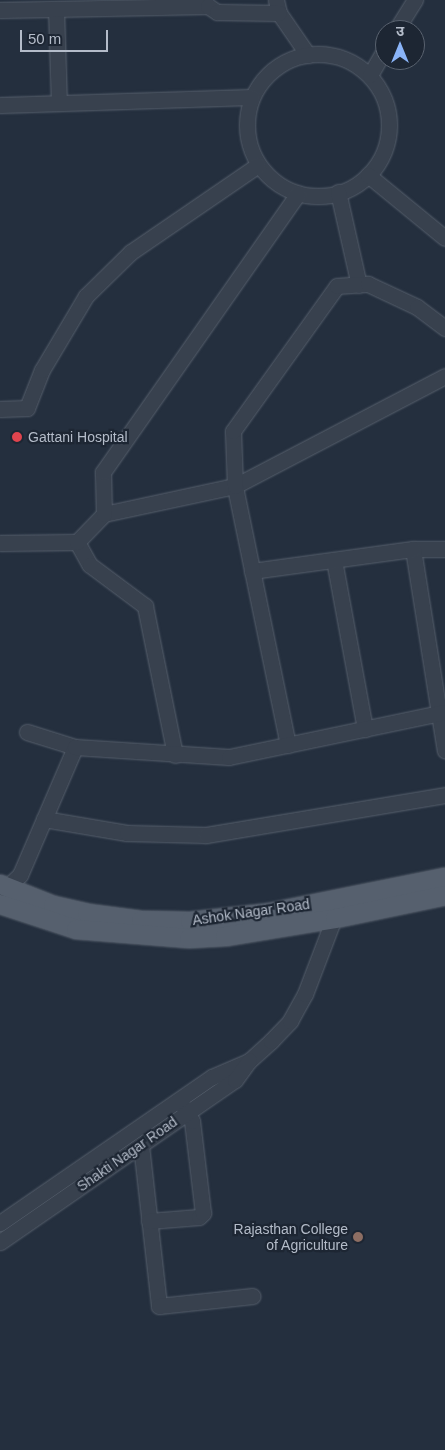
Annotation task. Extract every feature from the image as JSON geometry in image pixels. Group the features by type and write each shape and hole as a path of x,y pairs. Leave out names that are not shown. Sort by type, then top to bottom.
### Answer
{"main road":[{"name":"Ashok Nagar Road","path":"2,892 69,909 119,918 166,921 227,918 339,899 445,877"},
{"path":"2,892 59,926 163,938 225,936 334,918 445,895"}],"street":[{"path":"402,20 415,0"},
{"path":"0,10 34,4 56,9 208,6 217,12 277,6 308,55"},
{"path":"56,9 59,103"},
{"path":"308,55 334,55 357,65 370,75 384,96 390,124 386,148 368,175 358,184 329,196 298,193 280,186 258,165 247,135 246,121 252,97 273,69 295,57 308,55"},
{"path":"370,75 375,66"},
{"path":"0,105 252,97"},
{"path":"0,408 27,408 42,370 86,296 125,258 258,165"},
{"path":"368,175 445,238"},
{"path":"338,192 359,285"},
{"path":"104,514 103,472 298,193"},
{"path":"288,744 235,486 233,431 336,286 368,284 417,307 445,328"},
{"path":"0,544 77,542 104,514 235,486 445,376"},
{"path":"77,542 90,565 145,606 175,756"},
{"path":"252,571 413,549 445,550"},
{"path":"413,549 442,713 445,750"},
{"path":"334,560 365,729"},
{"path":"28,732 75,747 175,756 229,757 442,713"},
{"path":"2,892 20,875 75,747"},
{"path":"44,819 127,833 206,835 445,794"},
{"name":"Shakti Nagar Road","path":"0,1242 235,1080 249,1061 276,1036 297,1009 334,918 339,899"},
{"name":"Shakti Nagar Road","path":"0,1223 212,1077 249,1061"},
{"path":"149,1221 199,1217 204,1213 193,1125 188,1112 178,1100"},
{"path":"141,1145 159,1306 252,1296"}],"place":[{"name":"Gattani Hospital","path":"17,437"},
{"name":"Rajasthan College of Agriculture","path":"358,1237"}]}
